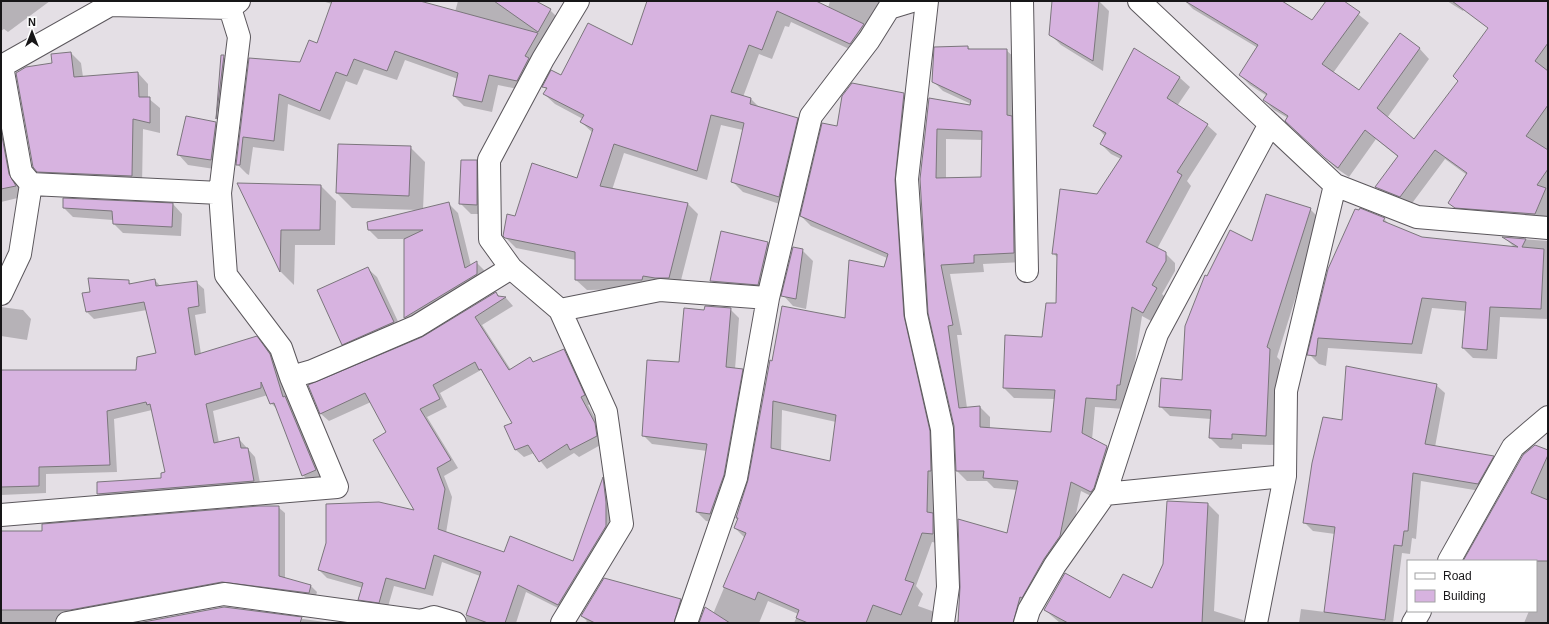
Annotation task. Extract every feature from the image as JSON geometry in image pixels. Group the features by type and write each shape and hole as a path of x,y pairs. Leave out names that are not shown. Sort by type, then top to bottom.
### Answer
{"street":[{"path":"562,623 622,524 606,412 560,310 511,268 490,239 489,160 543,59 578,1"},
{"path":"686,623 736,478 768,298 811,116 869,40 889,8 912,1"},
{"path":"926,1 907,179 916,315 942,429 948,587 943,623"},
{"path":"1022,1 1027,271"},
{"path":"1140,1 1335,185 1417,217 1548,228"},
{"path":"1,514 338,487 291,377 281,348 226,274 220,193 239,37 235,5 110,5 2,66 21,172 31,184 220,193"},
{"path":"1025,623 1029,610 1055,565 1105,494 1157,334 1270,124"},
{"path":"1,294 20,254 31,184"},
{"path":"1256,623 1285,476 1286,391 1335,185"},
{"path":"291,377 312,371 417,326 511,268"},
{"path":"560,310 660,290 768,298"},
{"path":"1450,560 1513,447 1548,417"},
{"path":"1105,494 1285,476"},
{"path":"67,623 224,594 420,622 434,617 455,623"},
{"path":"1413,623 1419,612"}],"building":[{"path":"332,1 420,1 538,33 525,56 529,58 517,81 489,75 482,102 453,96 458,73 395,51 387,71 354,59 347,76 336,72 320,111 279,94 274,141 243,137 240,165 236,165 249,58 300,62 309,40 317,43"},
{"path":"494,1 536,1 551,9 538,32"},
{"path":"647,1 816,1 864,24 850,44 777,11 762,50 749,45 731,92 751,98 750,104 798,118 779,197 731,182 744,123 711,115 697,171 614,144 600,186 688,203 669,278 643,276 642,280 575,280 575,252 505,238 503,236 507,214 515,216 532,163 577,178 593,129 580,122 584,115 543,94 547,88 542,87 551,70 561,75 588,23 632,45"},
{"path":"1052,1 1099,1 1093,61 1049,35"},
{"path":"1185,1 1282,1 1312,20 1326,1 1344,1 1360,12 1322,64 1359,90 1400,33 1420,48 1377,108 1414,139 1458,81 1453,76 1488,28 1452,1 1548,1 1548,43 1535,61 1548,71 1548,105 1526,136 1548,150 1548,169 1537,185 1546,188 1535,214 1455,208 1448,203 1467,173 1435,150 1400,197 1375,187 1398,156 1365,130 1338,168 1285,121 1288,116 1263,100 1267,94 1239,75 1258,45"},
{"path":"968,46 968,49 1007,49 1007,115 1012,116 1014,253 974,255 974,263 941,265 953,325 948,326 959,408 980,406 980,427 1051,432 1055,390 1003,388 1005,335 1042,337 1046,303 1056,303 1057,254 1052,254 1060,189 1097,194 1122,156 1100,144 1106,133 1093,126 1134,48 1180,77 1167,98 1208,124 1177,172 1182,175 1146,242 1166,252 1166,261 1152,285 1157,288 1143,313 1132,307 1120,385 1117,385 1116,400 1086,398 1082,433 1107,446 1094,488 1091,492 1071,482 1060,536 1044,559 1022,598 1020,597 1013,623 958,623 960,587 958,519 1007,533 1018,481 983,478 984,471 956,471 954,426 928,313 920,179 929,98 970,105 971,100 932,82 934,47","holes":["937,129 982,131 981,177 936,178"]},
{"path":"71,52 74,77 138,72 139,97 150,97 150,123 133,119 132,176 37,172 33,167 16,73 26,67 52,63 51,54"},
{"path":"221,55 224,55 216,119"},
{"path":"852,83 904,93 895,180 904,316 930,431 931,471 928,471 927,512 933,513 933,534 922,533 905,580 914,583 901,615 873,605 866,623 808,623 796,618 799,610 758,592 755,600 723,587 746,533 734,528 748,480 770,360 772,361 782,306 845,318 849,260 884,267 888,254 800,216 822,123 837,126 842,96","holes":["773,401 836,415 830,461 771,448"]},
{"path":"186,116 216,122 211,160 177,155"},
{"path":"1,131 9,174 16,186 1,189"},
{"path":"338,144 411,146 409,196 336,193"},
{"path":"461,160 477,160 477,205 459,204"},
{"path":"237,183 321,185 320,230 281,230 280,272"},
{"path":"1266,194 1311,208 1267,347 1270,349 1266,436 1232,434 1232,439 1209,438 1211,410 1159,407 1161,378 1182,380 1185,326 1205,275 1207,276 1230,230 1252,241"},
{"path":"63,198 173,203 172,227 113,224 112,211 63,208"},
{"path":"449,202 465,268 477,261 477,274 404,318 404,239 423,230 368,230 367,222"},
{"path":"1360,208 1385,218 1383,221 1422,237 1518,247 1502,237 1526,239 1522,247 1544,249 1541,309 1490,307 1487,350 1462,348 1466,302 1422,298 1412,344 1318,338 1316,356 1307,355 1328,269 1355,209 1359,210"},
{"path":"721,231 768,242 758,285 710,281"},
{"path":"793,247 803,249 796,299 781,296"},
{"path":"368,267 394,322 342,345 317,290"},
{"path":"88,278 129,280 129,284 155,279 156,286 197,281 199,306 188,308 195,355 257,336 270,354 283,397 285,396 316,470 302,476 274,403 270,404 261,382 261,388 206,404 214,443 239,437 241,448 248,448 254,481 97,494 97,482 161,478 161,473 165,472 150,404 147,405 146,402 107,411 110,465 39,467 39,486 1,487 1,370 136,370 137,357 156,353 144,302 86,312 82,293 90,292"},
{"path":"496,292 498,296 506,297 475,317 509,370 530,357 533,362 564,349 585,395 581,397 595,423 597,436 570,450 567,444 539,462 528,445 515,450 504,426 512,423 481,369 479,370 475,362 433,385 440,399 420,409 451,460 437,468 445,489 438,529 504,552 510,536 573,561 603,477 606,502 606,526 558,605 518,585 505,623 488,623 466,615 481,572 434,555 425,589 386,578 379,603 358,600 363,583 318,570 326,543 326,504 379,502 414,510 373,440 386,432 365,393 320,414 308,385 422,337"},
{"path":"705,306 731,308 726,367 743,369 724,475 710,514 696,512 707,444 642,436 647,360 679,362 684,308 704,310"},
{"path":"1346,366 1437,384 1425,444 1494,456 1478,484 1413,473 1408,531 1404,531 1402,546 1394,545 1385,620 1324,612 1335,527 1303,523 1312,463 1323,417 1342,420"},
{"path":"1535,445 1548,450 1548,455 1531,493 1548,500 1548,561 1464,560 1523,455"},
{"path":"1167,501 1208,503 1202,623 1068,623 1044,610 1065,573 1110,598 1123,574 1152,588 1163,564"},
{"path":"259,506 279,506 279,576 311,585 309,593 222,582 70,610 1,610 1,531 42,531 42,524"},
{"path":"604,578 681,599 674,623 595,623 581,616"},
{"path":"224,607 302,617 300,623 138,623"},
{"path":"705,607 730,623 699,623"}]}
